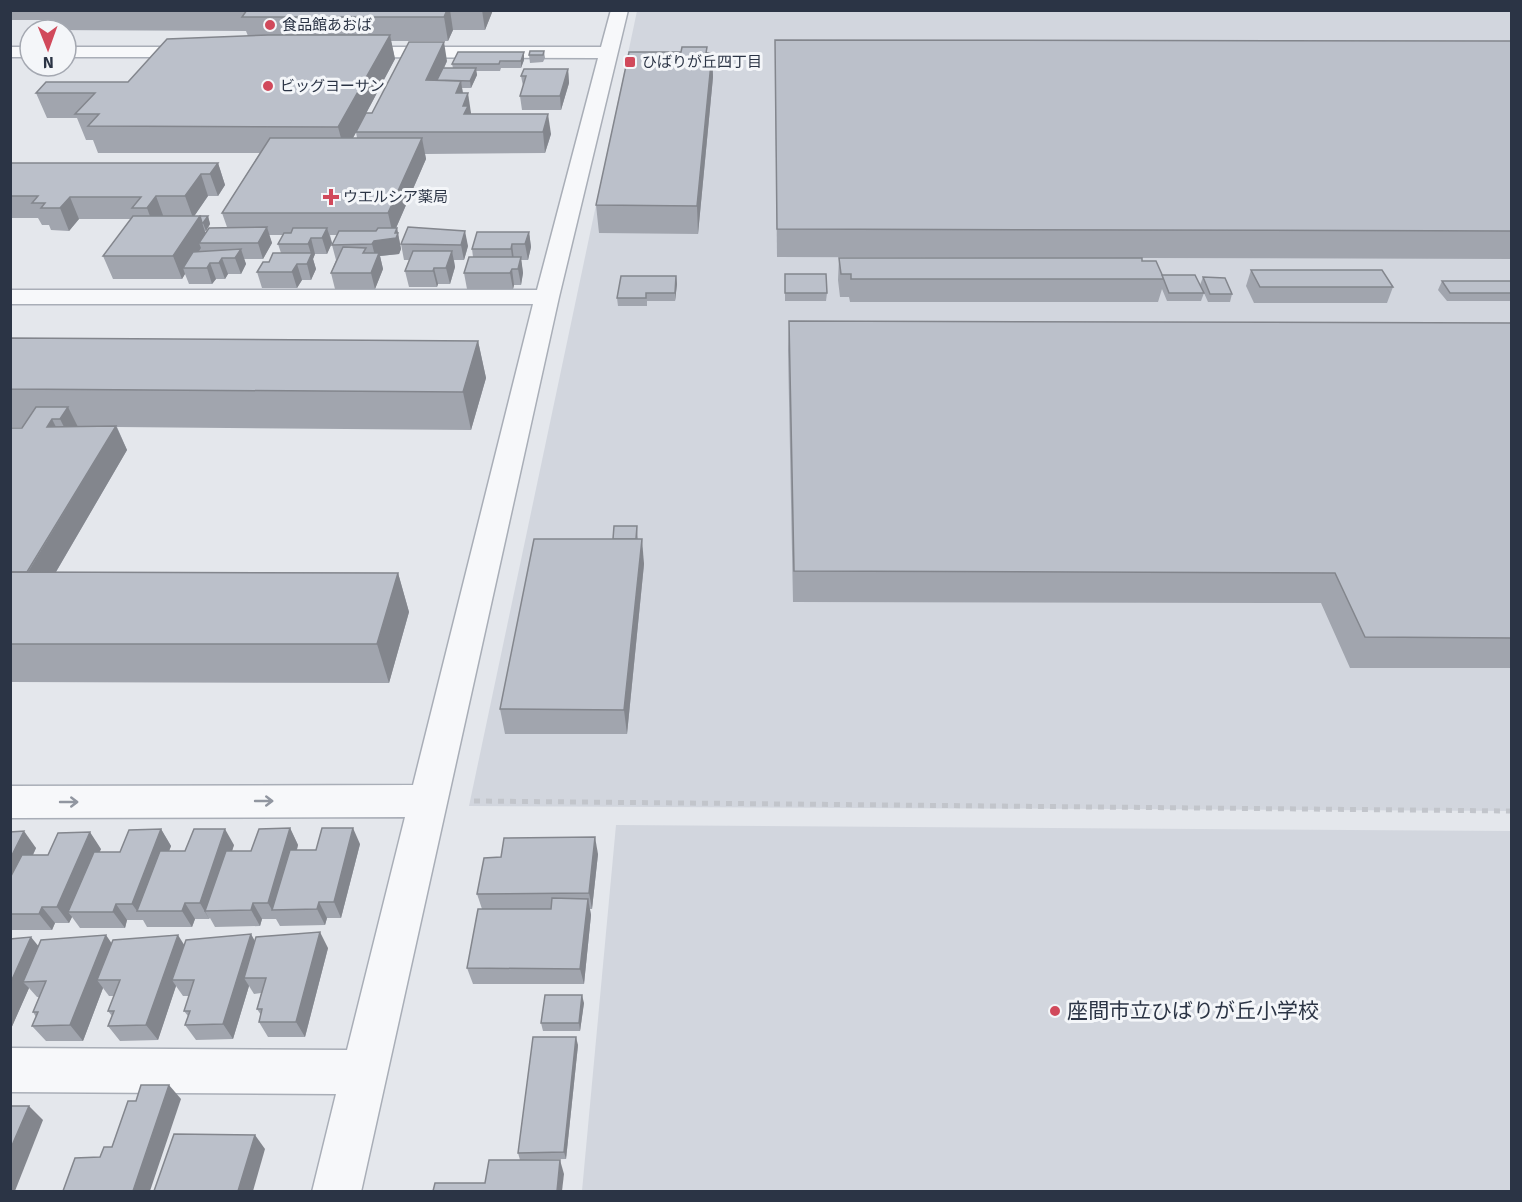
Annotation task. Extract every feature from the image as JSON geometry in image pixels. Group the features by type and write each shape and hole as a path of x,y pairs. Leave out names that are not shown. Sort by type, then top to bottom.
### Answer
{"street":[{"path":"336,1191 548,297 620,10"},
{"path":"78,52 220,52"},
{"path":"326,52 610,53"},
{"path":"10,297 548,297"},
{"path":"10,802 428,801"},
{"path":"10,1070 364,1072"}],"path":[{"path":"428,801 1512,811"}],"shaded area":[{"path":"637,11 1511,11 1511,811 469,806"},
{"name":"座間市立ひばりが丘小学校","path":"616,825 1511,831 1511,1191 582,1191"}],"building":[{"path":"247,10 447,10 444,17 242,17"},
{"name":"ビッグヨーサン","path":"268,35 390,35 338,127 88,126 99,114 75,114 95,93 36,93 46,82 128,82 167,39"},
{"path":"775,40 1512,41 1512,231 777,229"},
{"path":"409,42 444,42 426,80 461,81 456,93 468,93 463,106 468,106 464,114 548,114 543,132 356,132 366,113 372,113"},
{"path":"682,47 707,47 706,53 712,53 697,206 596,205 629,52 681,52"},
{"path":"530,51 544,51 543,55 529,55"},
{"path":"458,52 524,52 521,61 500,61 499,64 452,64"},
{"path":"443,68 476,68 470,81 437,80"},
{"path":"524,69 568,69 560,96 520,96 526,76 521,76"},
{"name":"ウエルシア薬局","path":"270,138 422,138 388,213 222,213"},
{"path":"10,163 218,163 210,174 201,174 185,196 156,196 147,208 132,208 141,197 70,197 60,208 41,208 45,203 32,203 38,196 10,196"},
{"path":"133,216 200,216 173,256 103,256"},
{"path":"200,216 208,216 202,223"},
{"path":"267,227 258,243 199,243 209,228"},
{"path":"408,227 465,231 461,245 401,244"},
{"path":"293,228 327,228 322,238 311,238 308,244 278,244 284,233 291,233"},
{"path":"378,228 397,228 395,233 398,233 396,238 374,241 372,244 332,245 339,231 376,231"},
{"path":"477,232 529,232 525,244 512,244 511,249 472,249"},
{"path":"343,247 366,248 363,253 379,253 371,273 331,273"},
{"path":"241,249 235,258 222,258 219,263 210,263 207,268 183,268 193,252"},
{"path":"413,251 452,251 446,268 434,268 433,271 405,271"},
{"path":"273,253 312,253 307,264 297,264 292,272 257,272 263,262 269,262"},
{"path":"469,257 521,257 518,269 512,269 510,273 464,273"},
{"path":"839,258 1142,258 1142,261 1156,261 1164,279 851,279 851,274 841,274"},
{"path":"1251,270 1382,270 1393,287 1260,287"},
{"path":"785,274 826,274 827,293 785,293"},
{"path":"1162,275 1195,275 1204,293 1169,293"},
{"path":"621,276 676,276 675,293 646,293 646,298 617,298"},
{"path":"1203,277 1225,278 1232,294 1210,294"},
{"path":"1442,281 1512,281 1512,293 1450,293"},
{"path":"789,321 1512,323 1512,638 1365,637 1335,573 794,571"},
{"path":"10,338 478,341 463,392 10,389"},
{"path":"36,407 68,407 60,419 52,419 47,427 116,426 27,572 10,572 10,428 22,428"},
{"path":"614,526 637,526 636,539 613,539"},
{"path":"534,539 642,539 624,710 500,709"},
{"path":"10,572 398,573 377,644 10,644"},
{"path":"290,828 268,903 253,903 251,910 205,911 226,851 251,851 259,829"},
{"path":"322,828 353,828 334,902 319,902 317,909 272,910 290,850 316,850"},
{"path":"161,829 132,904 116,904 113,912 68,912 94,852 120,852 129,830"},
{"path":"194,829 225,829 200,903 185,903 182,911 137,911 160,851 185,851"},
{"path":"24,831 10,859 10,832"},
{"path":"90,832 57,907 42,907 39,914 10,914 10,878 22,855 48,855 58,833"},
{"path":"595,837 589,893 477,894 484,858 501,857 504,838"},
{"path":"552,898 588,899 580,969 467,968 478,909 551,909"},
{"path":"320,932 296,1022 259,1022 262,1009 257,1009 266,978 244,978 256,937"},
{"path":"251,934 223,1024 185,1025 190,1011 184,1011 194,980 172,980 186,940"},
{"path":"106,935 70,1025 32,1026 38,1012 33,1012 46,981 23,982 41,940"},
{"path":"178,935 146,1025 108,1026 114,1011 108,1011 120,980 97,980 113,940"},
{"path":"31,937 10,984 10,939"},
{"path":"545,995 582,995 579,1023 541,1023"},
{"path":"533,1037 576,1037 564,1152 518,1153"},
{"path":"141,1085 169,1085 133,1191 63,1191 75,1158 100,1157 104,1147 112,1147 128,1101 136,1101"},
{"path":"10,1106 29,1106 10,1150"},
{"path":"174,1134 255,1135 238,1191 154,1191"},
{"path":"489,1160 560,1160 557,1191 433,1191 435,1183 485,1183"}],"place":[{"name":"食品館あおば","path":"270,25"},
{"name":"ひばりが丘四丁目","path":"630,62"},
{"name":"ビッグヨーサン","path":"268,86"},
{"name":"ウエルシア薬局","path":"331,197"},
{"name":"座間市立ひばりが丘小学校","path":"1055,1011"}]}
